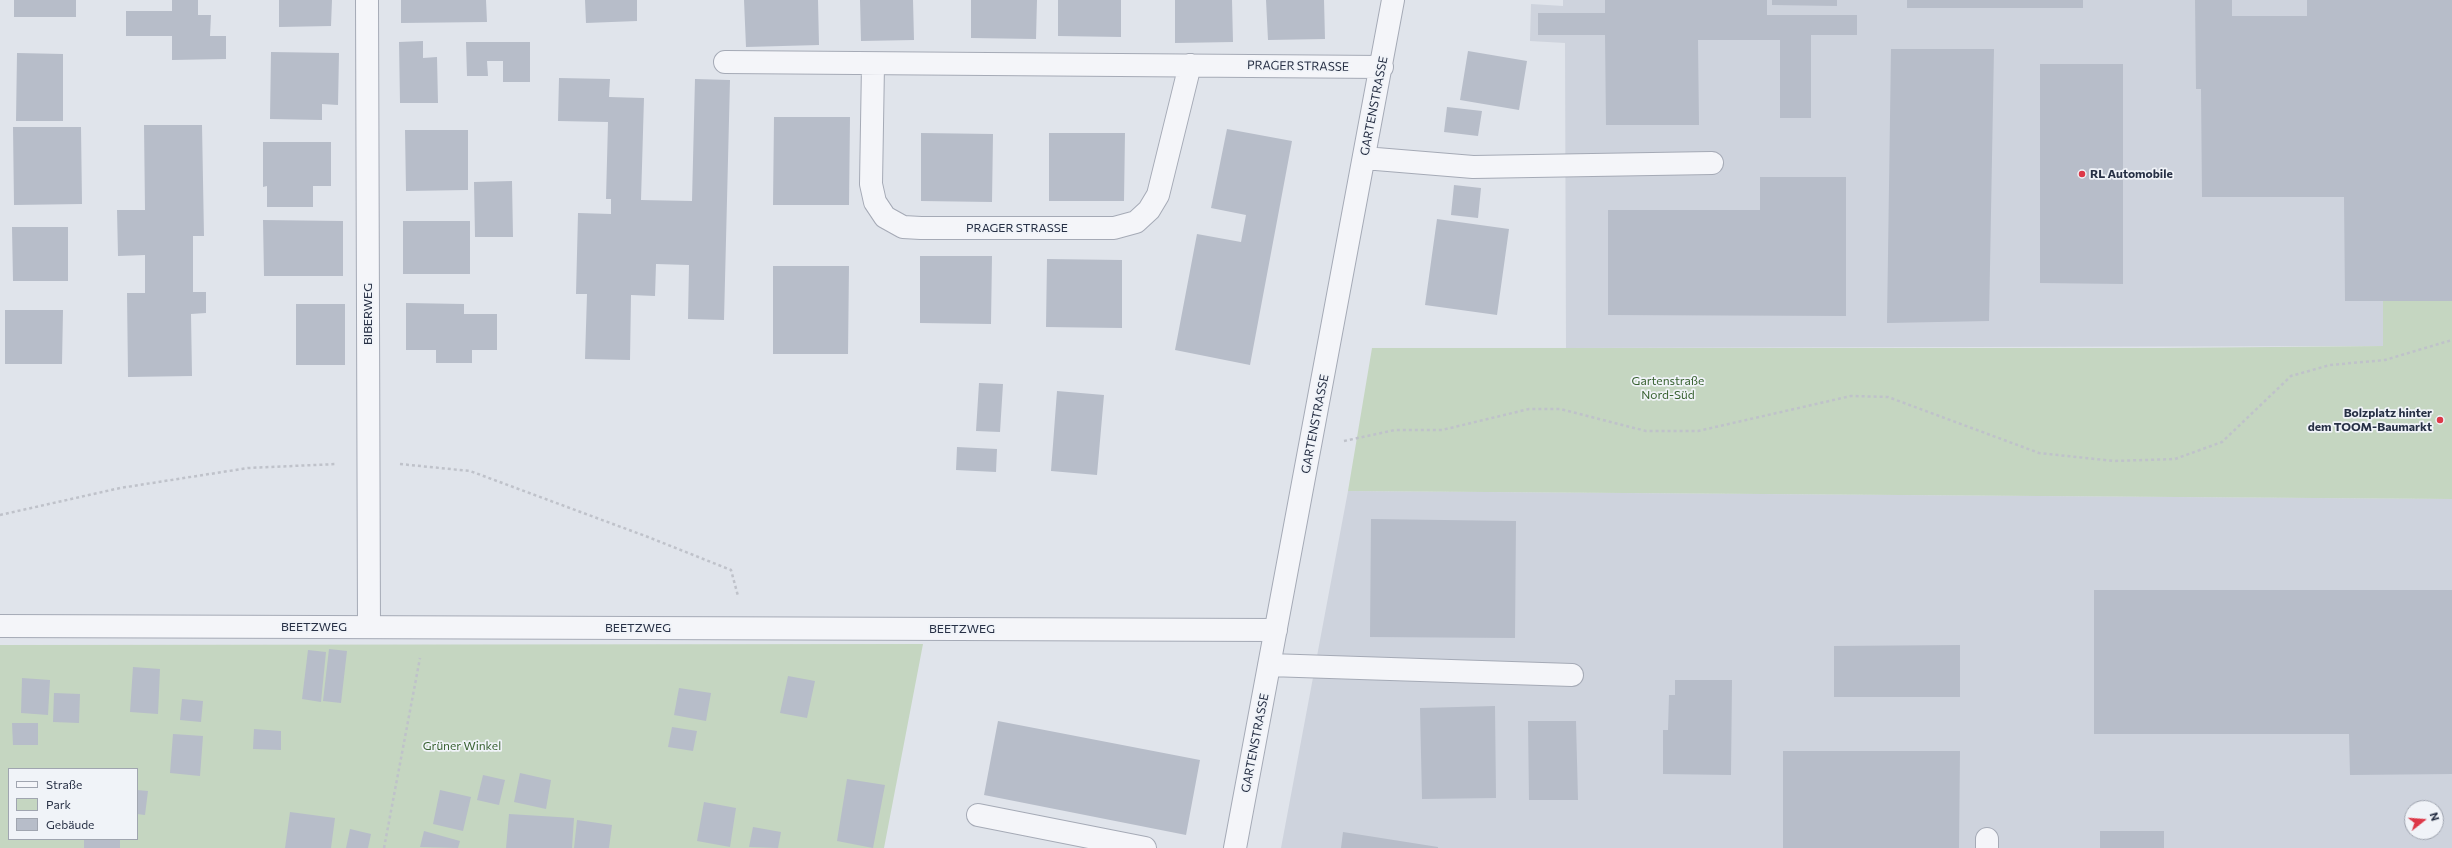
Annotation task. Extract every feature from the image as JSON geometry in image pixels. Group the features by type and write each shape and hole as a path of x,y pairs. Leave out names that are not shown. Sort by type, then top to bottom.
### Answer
{"street":[{"name":"BIBERWEG","path":"367,0 368,627"},
{"name":"GARTENSTRASSE","path":"1235,848 1382,67 1393,0"},
{"name":"PRAGER STRASSE","path":"725,62 873,65 1190,65 1382,67"},
{"name":"PRAGER STRASSE","path":"873,65 871,184 875,202 885,217 903,227 920,228 1114,228 1136,222 1149,210 1158,195 1190,65"},
{"path":"1364,158 1473,167 1712,163"},
{"name":"BEETZWEG","path":"0,626 1276,630"},
{"path":"1269,665 1572,675"},
{"path":"978,815 1145,848"}],"path":[{"path":"1310,448 1395,430 1442,430 1529,409 1560,409 1646,431 1698,431 1851,396 1888,397 2039,453 2114,462 2175,459 2222,442 2292,376 2330,365 2385,360 2452,340"},
{"path":"384,848 426,628"}],"shaded area":[{"path":"1563,0 2452,0 2452,301 2384,301 2383,346 1566,348 1565,43 1530,41 1531,4 1563,6"},
{"path":"1348,491 2452,499 2452,848 1281,848"}],"green space":[{"name":"Gartenstraße Nord-Süd","path":"2383,301 2452,301 2452,499 1348,491 1372,348 2162,348 2383,346"},
{"name":"Grüner Winkel","path":"923,644 884,848 0,848 0,645"}],"building":[{"path":"14,0 76,0 76,17 14,17"},
{"path":"172,0 198,0 198,15 211,15 210,36 226,36 226,59 172,60 172,36 126,36 126,11 172,11"},
{"path":"279,0 332,0 331,26 279,27"},
{"path":"401,0 486,0 487,22 401,23"},
{"path":"585,0 637,0 637,21 586,23"},
{"path":"744,0 818,0 819,45 746,47"},
{"path":"860,0 913,0 914,40 861,41"},
{"path":"971,0 1037,0 1036,39 971,38"},
{"path":"1058,0 1121,0 1121,37 1058,36"},
{"path":"1175,0 1232,0 1233,42 1175,43"},
{"path":"1266,0 1324,0 1325,39 1268,40"},
{"path":"1605,0 1767,0 1767,15 1857,15 1857,35 1811,35 1811,118 1780,118 1780,40 1698,40 1699,125 1606,125 1605,35 1538,35 1538,13 1605,13"},
{"path":"1772,0 1837,0 1837,6 1772,5"},
{"path":"1907,0 2083,0 2083,8 1907,8"},
{"path":"2195,0 2232,0 2232,16 2307,16 2307,0 2452,0 2452,301 2345,301 2344,197 2202,197 2201,89 2196,89"},
{"path":"423,41 423,58 437,57 438,103 400,103 399,42"},
{"path":"466,42 530,42 530,82 503,82 503,61 487,61 488,76 467,76"},
{"path":"1891,49 1994,49 1989,321 1887,323"},
{"path":"1468,51 1527,61 1519,110 1460,100"},
{"path":"271,52 339,53 338,105 322,104 322,120 270,119"},
{"path":"17,53 63,54 63,121 16,121"},
{"name":"RL Automobile","path":"2040,64 2123,64 2123,284 2040,283"},
{"path":"559,78 610,79 609,97 644,98 641,200 692,201 695,79 730,80 724,320 688,319 689,265 656,264 655,296 631,295 630,360 585,359 587,294 576,294 578,213 611,214 611,199 606,199 608,122 558,121"},
{"path":"1447,107 1482,111 1478,136 1444,132"},
{"path":"774,117 850,117 849,205 773,205"},
{"path":"144,125 202,125 204,236 193,236 193,292 206,292 206,313 191,314 192,376 128,377 127,293 145,293 145,255 118,256 117,210 145,210"},
{"path":"13,127 81,127 82,204 14,205"},
{"path":"1227,129 1292,141 1250,365 1175,350 1197,234 1241,242 1246,215 1211,208"},
{"path":"405,130 468,130 468,190 406,191"},
{"path":"921,133 993,134 992,202 921,201"},
{"path":"1049,133 1125,133 1124,201 1049,201"},
{"path":"263,142 331,142 331,186 313,186 313,207 267,207 267,186 263,187"},
{"path":"1760,177 1846,177 1846,316 1608,315 1608,210 1760,210"},
{"path":"512,181 513,237 475,237 474,182"},
{"path":"1454,185 1481,188 1478,218 1451,215"},
{"path":"1437,219 1509,229 1497,315 1425,305"},
{"path":"263,220 343,221 343,276 264,276"},
{"path":"403,221 470,221 470,274 403,274"},
{"path":"12,227 68,227 68,281 13,281"},
{"path":"920,256 992,256 991,324 920,323"},
{"path":"1047,259 1122,260 1122,328 1046,327"},
{"path":"773,266 849,266 848,354 773,354"},
{"path":"406,303 464,304 464,314 497,314 497,350 472,350 472,363 436,363 436,350 406,350"},
{"path":"296,304 345,304 345,365 296,365"},
{"path":"5,310 63,310 62,364 5,364"},
{"path":"979,383 1003,384 1000,432 976,431"},
{"path":"1057,391 1104,395 1097,475 1051,471"},
{"path":"957,447 997,449 996,472 956,470"},
{"path":"1371,519 1516,521 1515,638 1370,637"},
{"path":"2094,590 2452,590 2452,774 2350,775 2349,734 2094,734"},
{"path":"1960,645 1960,697 1834,697 1834,646"},
{"path":"329,649 347,651 341,703 323,701"},
{"path":"308,650 326,652 321,702 302,699"},
{"path":"133,667 160,669 158,714 130,712"},
{"path":"788,676 815,681 807,718 780,713"},
{"path":"22,678 50,680 48,715 21,713"},
{"path":"1675,680 1732,680 1731,775 1663,774 1663,730 1668,730 1669,695 1675,695"},
{"path":"679,688 711,693 706,721 674,715"},
{"path":"54,693 80,694 79,723 53,722"},
{"path":"182,699 203,701 201,722 180,720"},
{"path":"1495,706 1496,798 1422,799 1420,708"},
{"path":"998,721 1200,760 1186,835 984,795"},
{"path":"1528,721 1576,721 1578,800 1529,800"},
{"path":"12,723 38,723 38,745 13,745"},
{"path":"672,727 697,731 693,751 668,747"},
{"path":"254,729 281,731 281,750 253,749"},
{"path":"173,734 203,736 200,776 170,773"},
{"path":"1783,751 1960,751 1959,848 1783,848"},
{"path":"520,773 551,780 546,809 514,802"},
{"path":"483,775 505,780 499,805 477,800"},
{"path":"847,779 885,785 873,848 837,841"},
{"path":"138,790 148,791 145,815 138,814"},
{"path":"440,790 471,797 463,831 433,824"},
{"path":"704,802 736,808 730,847 697,841"},
{"path":"290,812 335,818 331,848 285,848"},
{"path":"509,814 574,818 572,848 506,848"},
{"path":"577,820 612,825 609,848 574,848"},
{"path":"753,827 781,832 778,848 749,847"},
{"path":"350,829 371,834 368,848 346,848"},
{"path":"424,831 460,841 458,848 420,847"},
{"path":"2100,831 2164,831 2164,848 2100,848"},
{"path":"1343,832 1438,847 1438,848 1341,848"},
{"path":"84,840 120,840 120,848 84,848"}],"place":[{"name":"RL Automobile","path":"2082,174"},
{"name":"Bolzplatz hinter dem TOOM-Baumarkt","path":"2440,420"}]}
